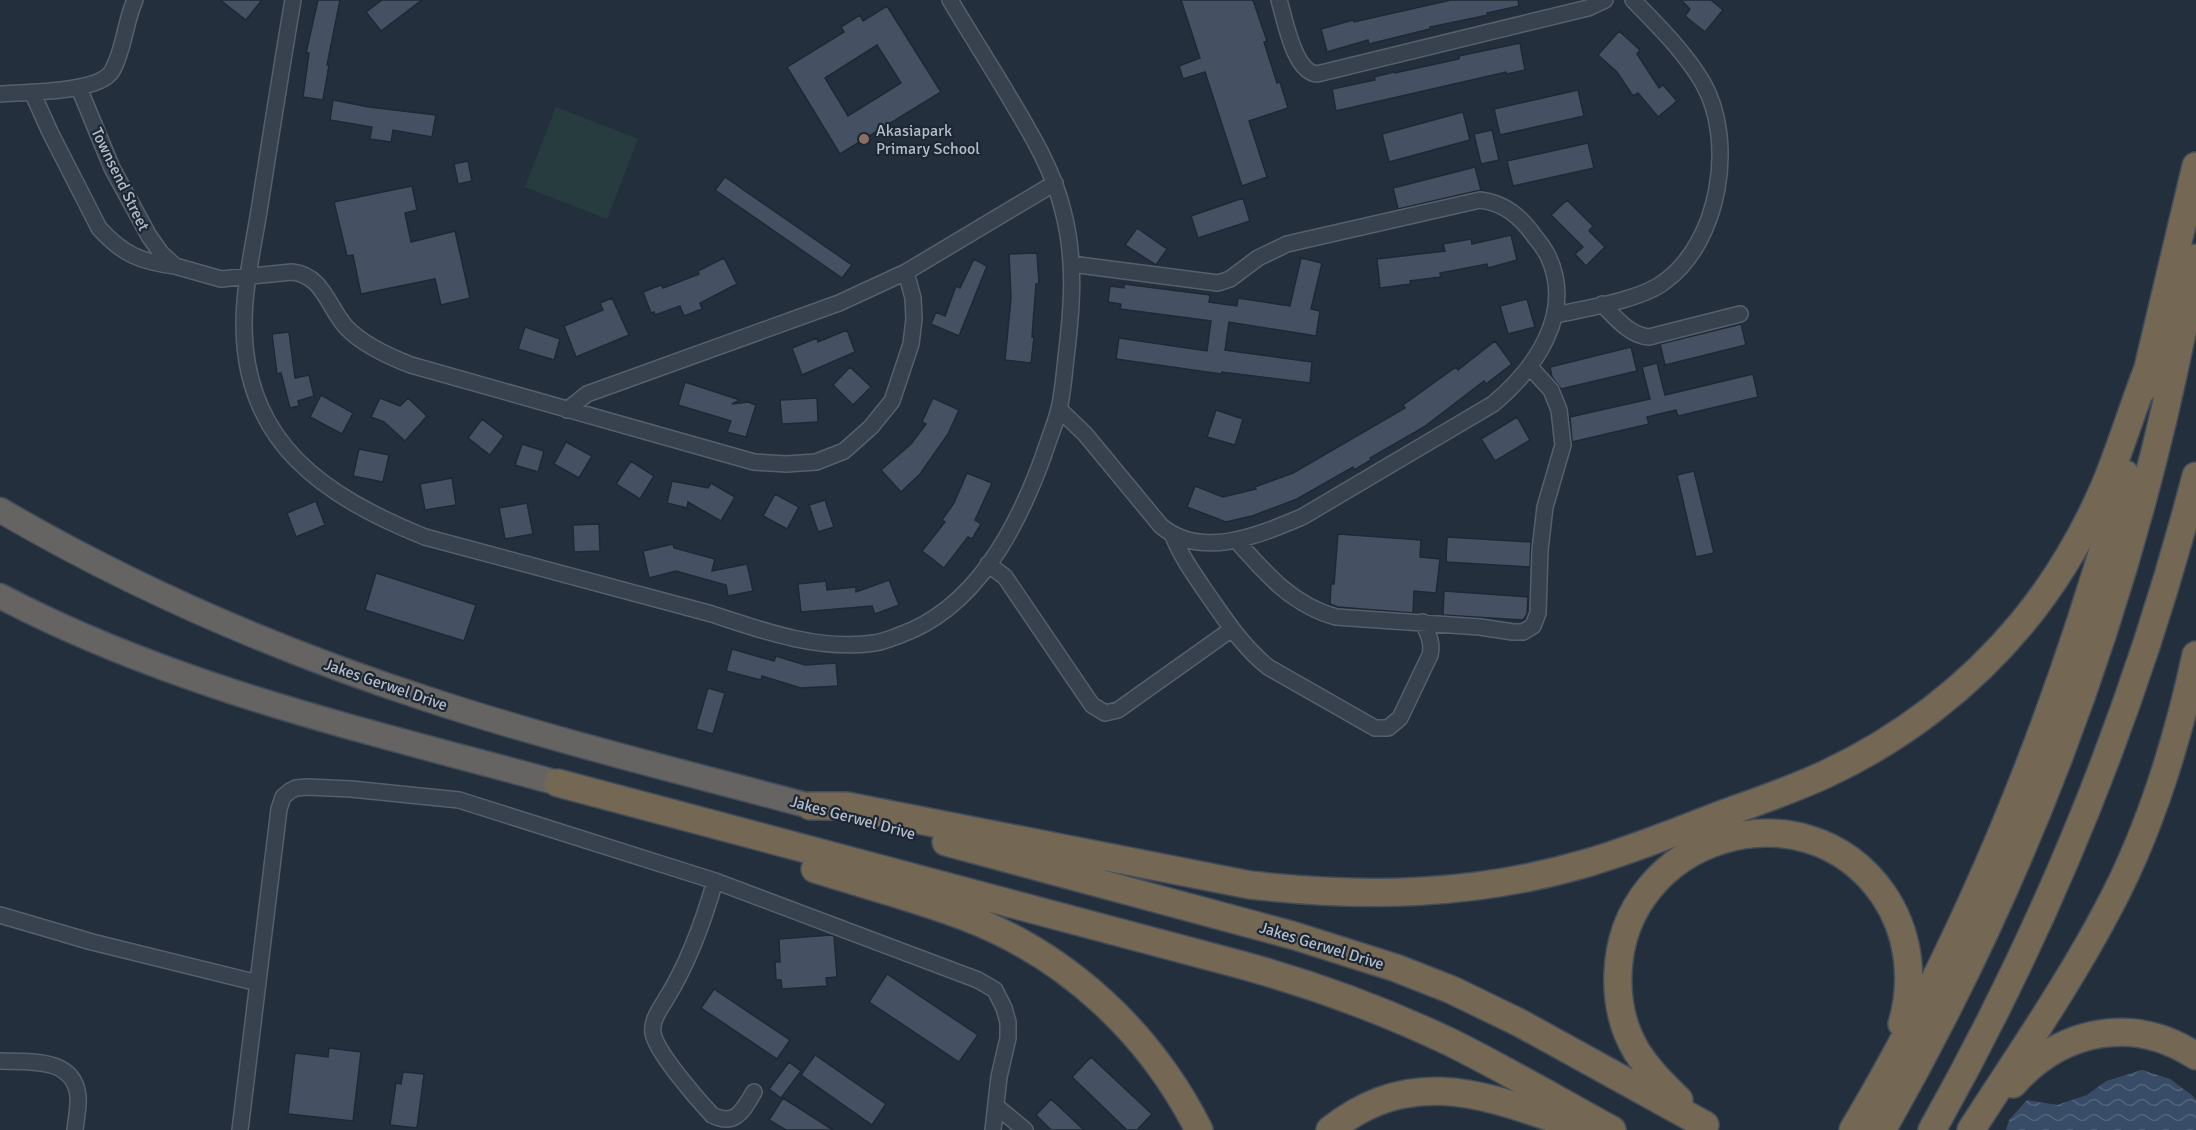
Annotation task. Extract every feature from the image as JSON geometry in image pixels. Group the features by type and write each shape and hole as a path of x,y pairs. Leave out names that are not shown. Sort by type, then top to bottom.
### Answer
{"highway":[{"path":"1853,1130 1932,985 1974,898 2013,809 2050,712 2110,528 2136,428 2146,371 2196,166"},
{"path":"1882,1130 1934,1036 1994,915 2042,805 2084,693 2117,593 2148,484 2177,360 2196,258"},
{"path":"810,806 847,806 1250,885 1315,892 1400,893 1465,888 1548,873 1611,855 1794,788 1841,767 1901,732 1962,685 2021,623 2066,560 2102,492 2146,371"},
{"path":"1932,1130 2016,968 2089,802 2148,639 2196,476"},
{"name":"Jakes Gerwel Drive","path":"0,510 95,561 187,606 250,633 356,675 486,718 1295,936 1382,963 1452,990 1507,1016 1710,1127"},
{"path":"0,596 105,646 202,683 277,706 1297,981 1368,1007 1438,1037 1612,1130"},
{"path":"1972,1130 2080,959 2125,875 2146,828 2166,772 2196,655"},
{"path":"558,783 604,804 956,913 1020,942 1079,981 1131,1029 1168,1077 1198,1130"},
{"path":"1710,1127 1658,1080 1637,1052 1622,1014 1618,992 1618,969 1623,940 1629,924 1649,889 1683,857 1714,841 1759,832 1805,838 1826,846 1846,858 1860,868 1880,890 1902,930 1909,970 1908,999 1890,1064"},
{"path":"1972,1130 2032,1065 2054,1049 2079,1037 2112,1032 2140,1034 2168,1042 2196,1056"},
{"path":"1330,1130 1349,1116 1379,1101 1403,1094 1437,1090 1486,1097 1588,1130"}],"street":[{"path":"0,94 79,88 108,76 135,0"},
{"path":"293,0 248,276 244,323 246,356 254,395 270,428 291,456 317,478 352,501 393,524 425,537 711,614 758,629 814,642 836,644 876,643 915,630 944,612 972,586 988,564 1026,497 1059,409 1073,292 1063,212 1055,183 1030,132 950,0"},
{"path":"1279,0 1296,55 1306,71 1317,74 1588,8 1605,0"},
{"path":"1556,315 1647,292 1664,283 1691,254 1704,232 1717,191 1720,143 1712,102 1692,66 1633,0"},
{"name":"Townsend Street","path":"79,88 112,168 149,236 161,253 175,266"},
{"path":"32,92 99,228 123,251 148,263 175,266 221,279 302,273 320,286 335,313 348,329 387,355 411,365 754,462 786,464 816,462 844,451 871,427 892,401 911,344 914,319 913,298 906,272"},
{"path":"567,410 587,394 839,303 906,272 1055,183"},
{"path":"1059,409 1085,434 1161,526 1173,536 1214,544 1236,540 1302,517 1493,404 1512,388 1530,367 1543,346 1556,315 1555,276 1548,255 1526,225 1509,209 1497,203 1480,200 1287,244 1258,258 1230,279 1218,283 1071,264"},
{"path":"1602,304 1635,334 1649,337 1740,314"},
{"path":"1236,540 1281,588 1311,609 1336,617 1423,622 1523,632 1533,626 1536,621 1542,526 1545,507 1562,453 1563,436 1559,410 1551,390 1530,367"},
{"path":"1173,536 1180,554 1232,629 1251,652 1268,667 1368,725 1382,729 1388,728 1400,718 1432,648 1453,625"},
{"path":"988,564 1005,577 1092,705 1105,713 1118,710 1232,629"},
{"path":"1423,622 1432,648"},
{"path":"240,1130 279,809 283,797 296,788 351,789 459,800 715,881 978,980 995,990 1008,1022 1008,1038 999,1077 993,1130"},
{"path":"715,881 704,920 691,952 656,1016 653,1031 660,1050 712,1115 720,1119 738,1116 754,1092"},
{"path":"0,915 92,942 258,983"},
{"path":"0,1061 45,1063 58,1066 69,1073 78,1096 75,1130"},
{"path":"996,1106 1024,1130"}],"green space":[{"path":"556,107 638,139 607,219 525,187"}],"water":[{"path":"2142,1070 2170,1079 2193,1096 2196,1100 2196,1130 2006,1130 2009,1120 2027,1100 2057,1105 2087,1095 2106,1081"}],"building":[{"path":"220,0 262,0 246,20"},
{"path":"318,0 340,0 327,65 329,65 323,100 303,97 309,53 306,53"},
{"path":"382,0 422,0 381,31 366,12"},
{"path":"1181,0 1253,0 1267,41 1264,42 1277,83 1280,82 1288,108 1249,121 1267,177 1242,186 1205,72 1183,79 1179,66 1200,58"},
{"path":"1451,0 1518,0 1519,6 1369,44 1368,40 1327,52 1321,29 1353,20 1354,22"},
{"path":"1681,0 1711,0 1723,10 1705,32 1685,16 1690,9"},
{"path":"887,6 941,92 840,154 787,67 844,32 841,27 860,15 863,21","holes":["877,45 901,83 848,116 825,78"]},
{"path":"1619,31 1640,50 1637,54 1659,88 1663,85 1677,101 1658,117 1638,93 1633,96 1617,72 1598,55"},
{"path":"1520,43 1525,70 1507,74 1506,72 1336,111 1332,89 1375,80 1374,77 1394,72 1459,59 1459,56"},
{"path":"1578,90 1584,116 1500,135 1494,109"},
{"path":"333,100 436,115 432,137 393,130 391,142 370,139 372,127 330,120"},
{"path":"1463,112 1470,140 1389,162 1382,134"},
{"path":"1492,130 1499,160 1481,164 1474,134"},
{"path":"1588,143 1594,168 1513,186 1507,161"},
{"path":"468,161 472,181 458,184 454,164"},
{"path":"1475,167 1481,190 1398,209 1393,188"},
{"path":"725,177 852,265 842,278 715,190"},
{"path":"412,186 417,210 405,213 411,242 455,231 470,298 441,305 435,279 361,294 353,255 347,256 334,202"},
{"path":"1243,198 1250,221 1198,238 1191,216"},
{"path":"1567,200 1593,226 1589,231 1605,247 1586,266 1575,254 1583,247 1551,215"},
{"path":"1137,228 1167,249 1156,265 1125,245"},
{"path":"1511,235 1517,260 1488,268 1487,264 1440,273 1441,277 1380,288 1377,259 1445,251 1443,244 1471,239 1472,244"},
{"path":"1037,253 1039,284 1036,284 1031,363 1005,360 1011,298 1009,254"},
{"path":"724,258 737,284 700,303 702,309 684,316 680,306 655,315 654,312 651,313 643,292 661,285 663,288 699,274 698,271"},
{"path":"1301,258 1322,263 1311,309 1320,311 1316,336 1229,322 1225,350 1312,362 1310,383 1222,372 1221,374 1116,359 1119,338 1207,351 1211,321 1120,309 1121,304 1108,302 1110,286 1124,288 1124,284 1210,295 1209,302 1237,306 1238,298 1290,306"},
{"path":"974,259 987,266 959,336 931,324 936,312 945,316 956,286 960,288"},
{"path":"612,298 629,335 576,357 564,326 603,310 600,303"},
{"path":"1527,299 1535,327 1508,334 1500,306"},
{"path":"1741,324 1746,345 1665,365 1660,344"},
{"path":"525,327 560,339 554,360 518,349"},
{"path":"847,330 855,352 802,375 792,348 817,338 818,342"},
{"path":"289,332 295,378 309,375 314,396 298,401 299,406 290,408 281,373 277,374 272,334"},
{"path":"1495,341 1512,364 1486,384 1484,381 1424,427 1370,458 1371,460 1354,470 1353,467 1297,499 1252,516 1226,522 1187,507 1195,486 1223,497 1256,489 1255,487 1293,473 1405,408 1403,405 1456,367 1458,370"},
{"path":"1631,347 1637,371 1561,389 1552,377 1550,367"},
{"path":"1657,363 1665,395 1753,374 1758,397 1678,416 1676,410 1647,417 1649,424 1572,442 1570,417 1650,399 1642,367"},
{"path":"850,367 871,387 853,405 833,385"},
{"path":"685,382 740,400 732,404 748,402 756,405 746,437 727,432 731,421 678,405"},
{"path":"321,395 353,413 342,434 310,417"},
{"path":"380,398 400,406 408,398 427,416 405,441 384,422 371,417"},
{"path":"817,398 818,422 782,424 780,400"},
{"path":"933,398 959,410 948,434 920,474 901,492 881,470 911,444 926,424 922,422"},
{"path":"1216,410 1243,419 1235,445 1207,437"},
{"path":"1517,417 1530,440 1495,461 1481,439"},
{"path":"482,419 504,436 490,455 468,438"},
{"path":"566,442 592,456 579,478 554,464"},
{"path":"522,444 544,451 538,472 515,465"},
{"path":"359,449 389,455 383,482 353,476"},
{"path":"631,461 654,476 640,499 616,484"},
{"path":"1694,471 1714,553 1696,557 1677,475"},
{"path":"967,473 992,483 975,520 981,524 972,539 968,537 944,568 922,551 945,522 942,520 954,503"},
{"path":"452,478 456,505 425,510 420,484"},
{"path":"672,481 708,488 711,483 735,497 721,521 688,502 687,508 667,503"},
{"path":"775,494 799,507 787,529 763,516"},
{"path":"825,500 834,527 818,532 809,505"},
{"path":"316,501 325,525 296,537 287,513"},
{"path":"527,503 533,534 505,539 499,508"},
{"path":"599,524 600,551 574,552 573,525"},
{"path":"1338,534 1421,540 1420,557 1440,559 1436,593 1414,591 1413,613 1338,607 1330,604"},
{"path":"1447,537 1531,542 1530,567 1446,562"},
{"path":"673,544 674,548 715,559 712,571 747,564 753,591 728,596 726,585 676,571 649,578 643,551"},
{"path":"376,573 476,605 464,641 365,610"},
{"path":"889,580 899,605 875,614 872,606 801,612 798,584 826,581 827,590 856,587 856,592"},
{"path":"1444,591 1528,597 1527,614 1523,620 1443,615"},
{"path":"732,649 774,661 776,656 805,665 836,663 838,686 801,688 762,676 761,680 726,671"},
{"path":"708,688 725,693 713,734 696,729"},
{"path":"834,936 837,977 826,978 827,986 782,989 781,980 776,980 775,962 780,962 779,939"},
{"path":"887,974 978,1035 959,1062 869,1002"},
{"path":"714,989 790,1040 777,1059 701,1008"},
{"path":"329,1048 361,1052 353,1121 288,1114 295,1053 328,1057"},
{"path":"815,1055 886,1104 872,1125 801,1075"},
{"path":"1091,1057 1152,1114 1137,1130 1127,1130 1072,1077"},
{"path":"789,1062 801,1071 781,1098 769,1089"},
{"path":"403,1072 424,1074 417,1128 390,1125 396,1083 401,1084"},
{"path":"783,1098 833,1130 786,1130 769,1120"},
{"path":"1051,1099 1084,1130 1051,1130 1036,1115"}],"place":[{"name":"Akasiapark Primary School","path":"864,139"}]}
